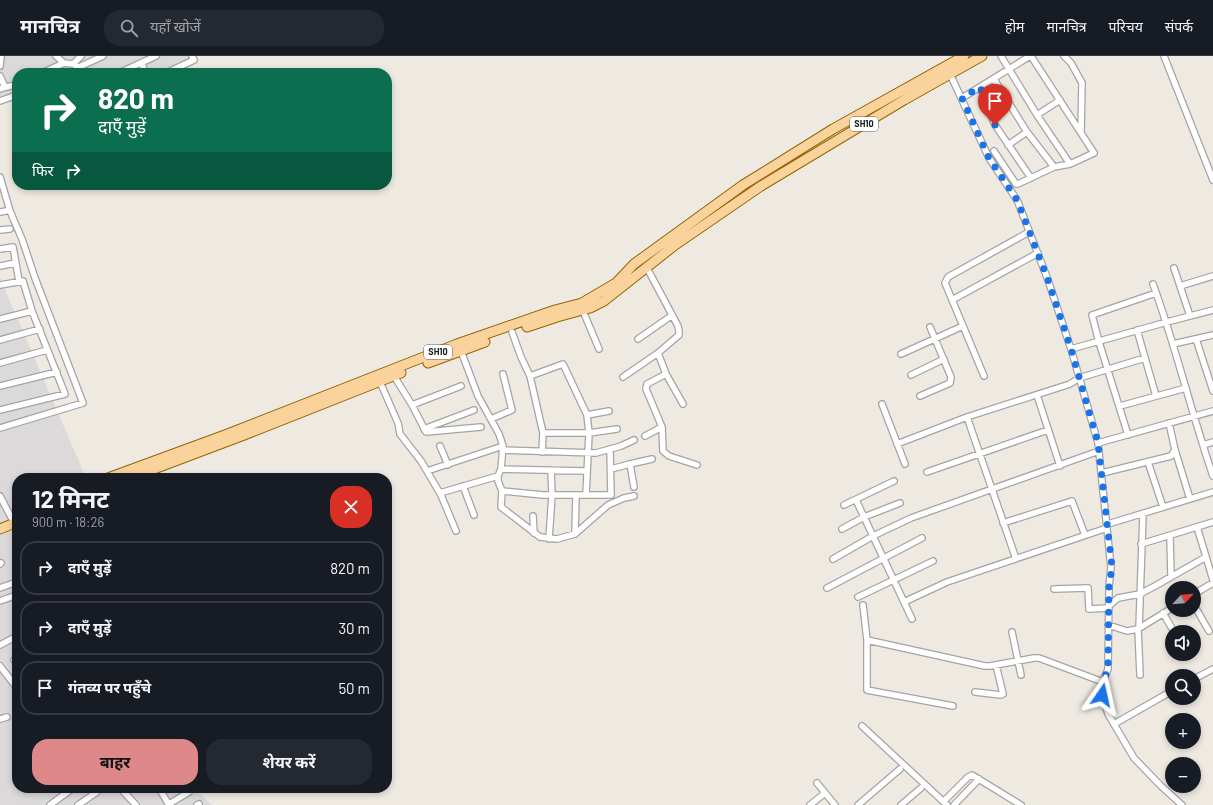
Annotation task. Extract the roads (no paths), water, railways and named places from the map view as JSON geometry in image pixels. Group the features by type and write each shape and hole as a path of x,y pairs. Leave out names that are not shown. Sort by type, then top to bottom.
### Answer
{"main road":[{"name":"SH10","path":"143,473 380,382 555,310 582,303 610,287 634,264 743,185 833,129 936,77 950,74 982,56"},
{"name":"SH10","path":"122,473 225,436 457,344 512,332 557,317 584,311 604,301 675,245 761,186 904,100 936,77 960,57"},
{"path":"0,524 12,520"},
{"path":"0,529 12,521"}],"street":[{"path":"0,66 1,56"},
{"path":"57,56 64,63"},
{"path":"73,64 81,56"},
{"path":"53,68 64,63 73,64 79,67 103,56"},
{"path":"130,68 156,56"},
{"path":"177,68 194,60 192,56"},
{"path":"1001,56 1037,115 1070,164"},
{"path":"962,98 1030,56 1094,153 1070,164 1054,167 1020,184 1016,184 994,151"},
{"path":"1064,56 1071,63 1082,83 1081,133"},
{"path":"1164,56 1213,180"},
{"path":"142,63 144,68"},
{"path":"950,74 989,158 1017,200 1038,253 1071,349 1098,443 1112,567 1109,587 1108,669 1103,682 1102,695 1108,714 1134,758 1182,805"},
{"path":"0,76 2,88 12,87"},
{"path":"994,79 1027,132 1054,167"},
{"path":"980,87 995,125 1031,178"},
{"path":"0,101 12,97"},
{"path":"1037,115 1060,100"},
{"path":"1008,145 1027,132"},
{"path":"0,177 10,211 22,239 35,278 83,403 0,428"},
{"path":"0,230 10,229"},
{"path":"984,376 945,283 948,276 1029,232"},
{"path":"0,249 13,247 19,281"},
{"path":"952,300 1038,253"},
{"path":"0,266 16,263"},
{"path":"623,377 658,353 679,335 678,326 671,316 647,268"},
{"path":"1174,268 1190,316"},
{"path":"1180,286 1213,276"},
{"path":"0,285 23,280 32,311 65,394 0,410"},
{"path":"1153,284 1167,322 1194,416 1212,468 1213,476"},
{"path":"1128,435 1092,315 1156,293"},
{"path":"1071,349 1213,310"},
{"path":"0,319 32,311"},
{"path":"584,311 599,349"},
{"path":"638,339 671,316"},
{"path":"901,354 963,326"},
{"path":"920,396 950,382 951,380 944,359 930,327"},
{"path":"0,340 40,329"},
{"path":"1137,330 1156,396"},
{"path":"512,332 530,376 543,432 542,452"},
{"path":"1173,344 1213,335"},
{"path":"1196,339 1213,388"},
{"path":"0,363 47,350"},
{"path":"460,350 478,396 499,434 503,448 501,469 498,476 498,481 502,491 501,507 540,537 556,539 575,534 608,505 624,498 634,496"},
{"path":"658,353 666,374 683,404"},
{"path":"897,444 967,417 1070,384 1079,378 1145,358"},
{"path":"911,375 944,359"},
{"path":"530,376 564,365 587,415 589,433 586,495"},
{"path":"0,386 57,372"},
{"path":"491,419 512,410 503,374"},
{"path":"666,374 647,384 646,389 662,427 663,452 669,456 697,465"},
{"path":"394,376 427,432 481,427"},
{"path":"380,382 398,423 400,434 421,461 440,493 456,531"},
{"path":"412,405 461,386"},
{"path":"1120,406 1186,388"},
{"path":"1037,395 1060,466"},
{"path":"882,404 905,464"},
{"path":"424,429 474,410"},
{"path":"587,415 609,411"},
{"path":"1098,443 1213,411"},
{"path":"967,417 1016,559"},
{"path":"1169,423 1190,499"},
{"path":"645,436 662,427"},
{"path":"543,432 589,433 617,429"},
{"path":"927,472 1048,430"},
{"path":"427,472 503,448 542,452 596,453 621,446 634,440"},
{"path":"1203,445 1213,442"},
{"path":"440,446 448,465"},
{"path":"502,491 552,495 611,496 610,449"},
{"path":"1102,472 1171,456 1176,450"},
{"path":"833,559 873,536 911,518 1099,451"},
{"path":"611,468 652,459"},
{"path":"1148,462 1163,507"},
{"path":"630,464 634,487"},
{"path":"501,469 586,471"},
{"path":"549,538 552,495 551,470"},
{"path":"440,493 498,476"},
{"path":"844,505 894,481"},
{"path":"464,486 474,515"},
{"path":"904,602 947,582 1163,507 1213,492"},
{"path":"575,534 576,495"},
{"path":"0,496 12,514"},
{"path":"856,500 912,619"},
{"path":"1003,523 1072,501 1084,535"},
{"path":"842,529 864,517 900,502"},
{"path":"1140,675 1138,628 1143,514"},
{"path":"533,516 534,533"},
{"path":"1141,544 1213,522"},
{"path":"1197,527 1213,580"},
{"path":"1170,536 1171,576"},
{"path":"827,588 922,538"},
{"path":"1054,589 1088,588 1089,609 1109,607 1118,598 1140,594 1206,557"},
{"path":"858,597 933,561"},
{"path":"1201,590 1213,583"},
{"path":"0,588 12,584"},
{"path":"0,601 12,597"},
{"path":"863,605 867,640 867,690 953,706"},
{"path":"1108,625 1127,631 1138,628 1163,613 1170,625"},
{"path":"1201,617 1209,631"},
{"path":"1012,632 1021,675"},
{"path":"1,643 12,638"},
{"path":"867,640 985,666 1039,658 1103,682"},
{"path":"975,692 1003,694 996,665"},
{"path":"0,666 12,681"},
{"path":"1201,675 1213,669"},
{"path":"1114,724 1165,696"},
{"path":"0,719 7,717"},
{"path":"862,726 945,803 970,776 975,776 1021,805"},
{"path":"858,805 900,769"},
{"path":"954,805 979,779"},
{"path":"817,783 835,805"},
{"path":"901,805 921,788"},
{"path":"50,805 66,793"},
{"path":"78,805 96,793"},
{"path":"125,793 136,805"},
{"path":"162,793 169,805 187,793"},
{"path":"810,805 825,793"}]}
